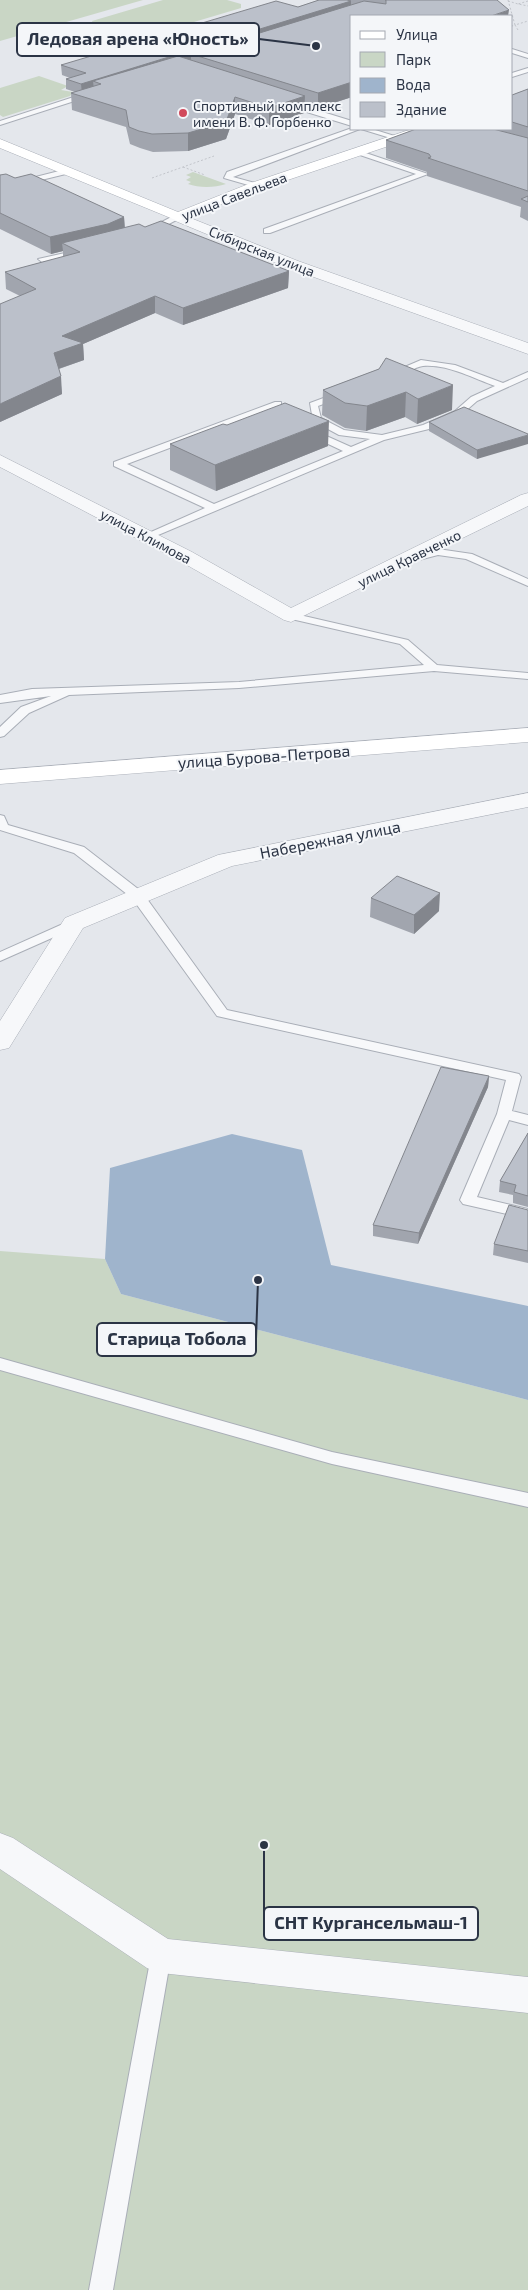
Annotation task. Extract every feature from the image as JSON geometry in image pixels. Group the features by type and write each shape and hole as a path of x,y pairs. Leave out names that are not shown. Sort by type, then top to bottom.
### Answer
{"street":[{"name":"улица Савельева","path":"178,217 256,186 422,130"},
{"name":"Сибирская улица","path":"0,143 301,267 528,349"},
{"name":"улица Климова","path":"0,460 147,536 291,616"},
{"name":"улица Кравченко","path":"291,616 528,500"},
{"name":"улица Бурова-Петрова","path":"0,777 528,735"},
{"name":"Набережная улица","path":"74,924 137,895 226,860 528,800"},
{"path":"0,1042 74,924"},
{"path":"0,1849 161,1956 528,1995"}],"lane":[{"path":"513,51 528,56"},
{"path":"513,75 528,70"},
{"path":"0,123 96,93"},
{"path":"275,99 350,123"},
{"path":"256,186 228,178 230,174 353,130"},
{"path":"369,130 397,138"},
{"path":"267,231 424,174 357,151"},
{"path":"0,188 68,171"},
{"name":"улица Савельева","path":"140,235 178,217"},
{"path":"42,259 93,250"},
{"path":"385,377 421,364 452,367 503,386"},
{"path":"147,536 382,438 426,427 458,413 474,399 528,375"},
{"path":"349,391 313,405 316,419 342,433 382,438"},
{"path":"214,508 118,464 268,412 278,404"},
{"path":"299,426 351,451"},
{"path":"404,561 438,552 468,556 528,583"},
{"path":"291,616 404,642 434,668"},
{"path":"0,699 32,693 239,685 434,668 528,676"},
{"path":"0,733 25,710 74,691"},
{"path":"1,826 79,850 137,895 222,1012 514,1077 504,1114 468,1200 528,1214"},
{"path":"0,957 74,924"},
{"path":"504,1114 528,1120"},
{"path":"0,1364 332,1458 528,1500"},
{"path":"101,2290 161,1956"}],"path":[{"path":"508,1 528,6"},
{"path":"508,1 512,15"},
{"path":"518,4 528,1"},
{"path":"513,18 515,25 528,21"}],"green space":[{"path":"0,0 143,0 0,41"},
{"path":"163,0 227,0 241,4 241,8 147,36 128,36 94,26 92,21"},
{"path":"39,76 68,86 61,90 73,92 70,96 3,117 0,115 0,88"},
{"path":"193,172 226,184 207,187 188,184 191,182 186,180 191,177 186,175"},
{"path":"0,1251 105,1259 121,1294 528,1400 528,2290 0,2290"}],"water":[{"path":"232,1134 302,1150 331,1265 528,1306 528,1400 121,1294 105,1259 110,1168"}],"building":[{"path":"319,0 351,1 81,84 66,79 86,73 61,65 276,1 298,7"},
{"path":"386,0 497,0 509,10 494,15 350,15 350,83 318,93 191,54 364,1 386,4"},
{"path":"178,56 305,96 269,108 235,97 226,122 188,133 152,134 129,127 126,110 71,93 101,84 93,81"},
{"path":"528,89 528,127 513,122 513,95"},
{"path":"413,130 497,130 528,138 528,191 428,158 431,157 429,154 386,140"},
{"path":"6,174 15,178 31,174 124,217 108,224 50,237 0,213 0,175"},
{"path":"528,196 528,202 521,199"},
{"path":"161,221 289,271 183,308 155,296 62,336 83,343 54,353 61,376 0,404 0,304 36,289 5,272 80,252 62,243 139,224 145,227"},
{"path":"386,358 453,385 418,399 406,392 367,406 345,403 323,390 379,369"},
{"path":"285,403 329,421 215,465 170,444 223,424 227,425"},
{"path":"464,407 528,435 477,450 429,422"},
{"path":"397,876 440,893 414,915 371,898"},
{"path":"441,1067 489,1076 419,1233 373,1225"},
{"path":"528,1133 528,1196 514,1192 516,1185 500,1181"},
{"path":"509,1205 528,1210 528,1251 494,1244"}],"place":[{"name":"Ледовая арена «Юность»","path":"316,46"},
{"name":"Спортивный комплекс имени В. Ф. Горбенко","path":"183,113"},
{"name":"Старица Тобола","path":"258,1280"},
{"name":"СНТ Кургансельмаш-1","path":"264,1845"}]}
